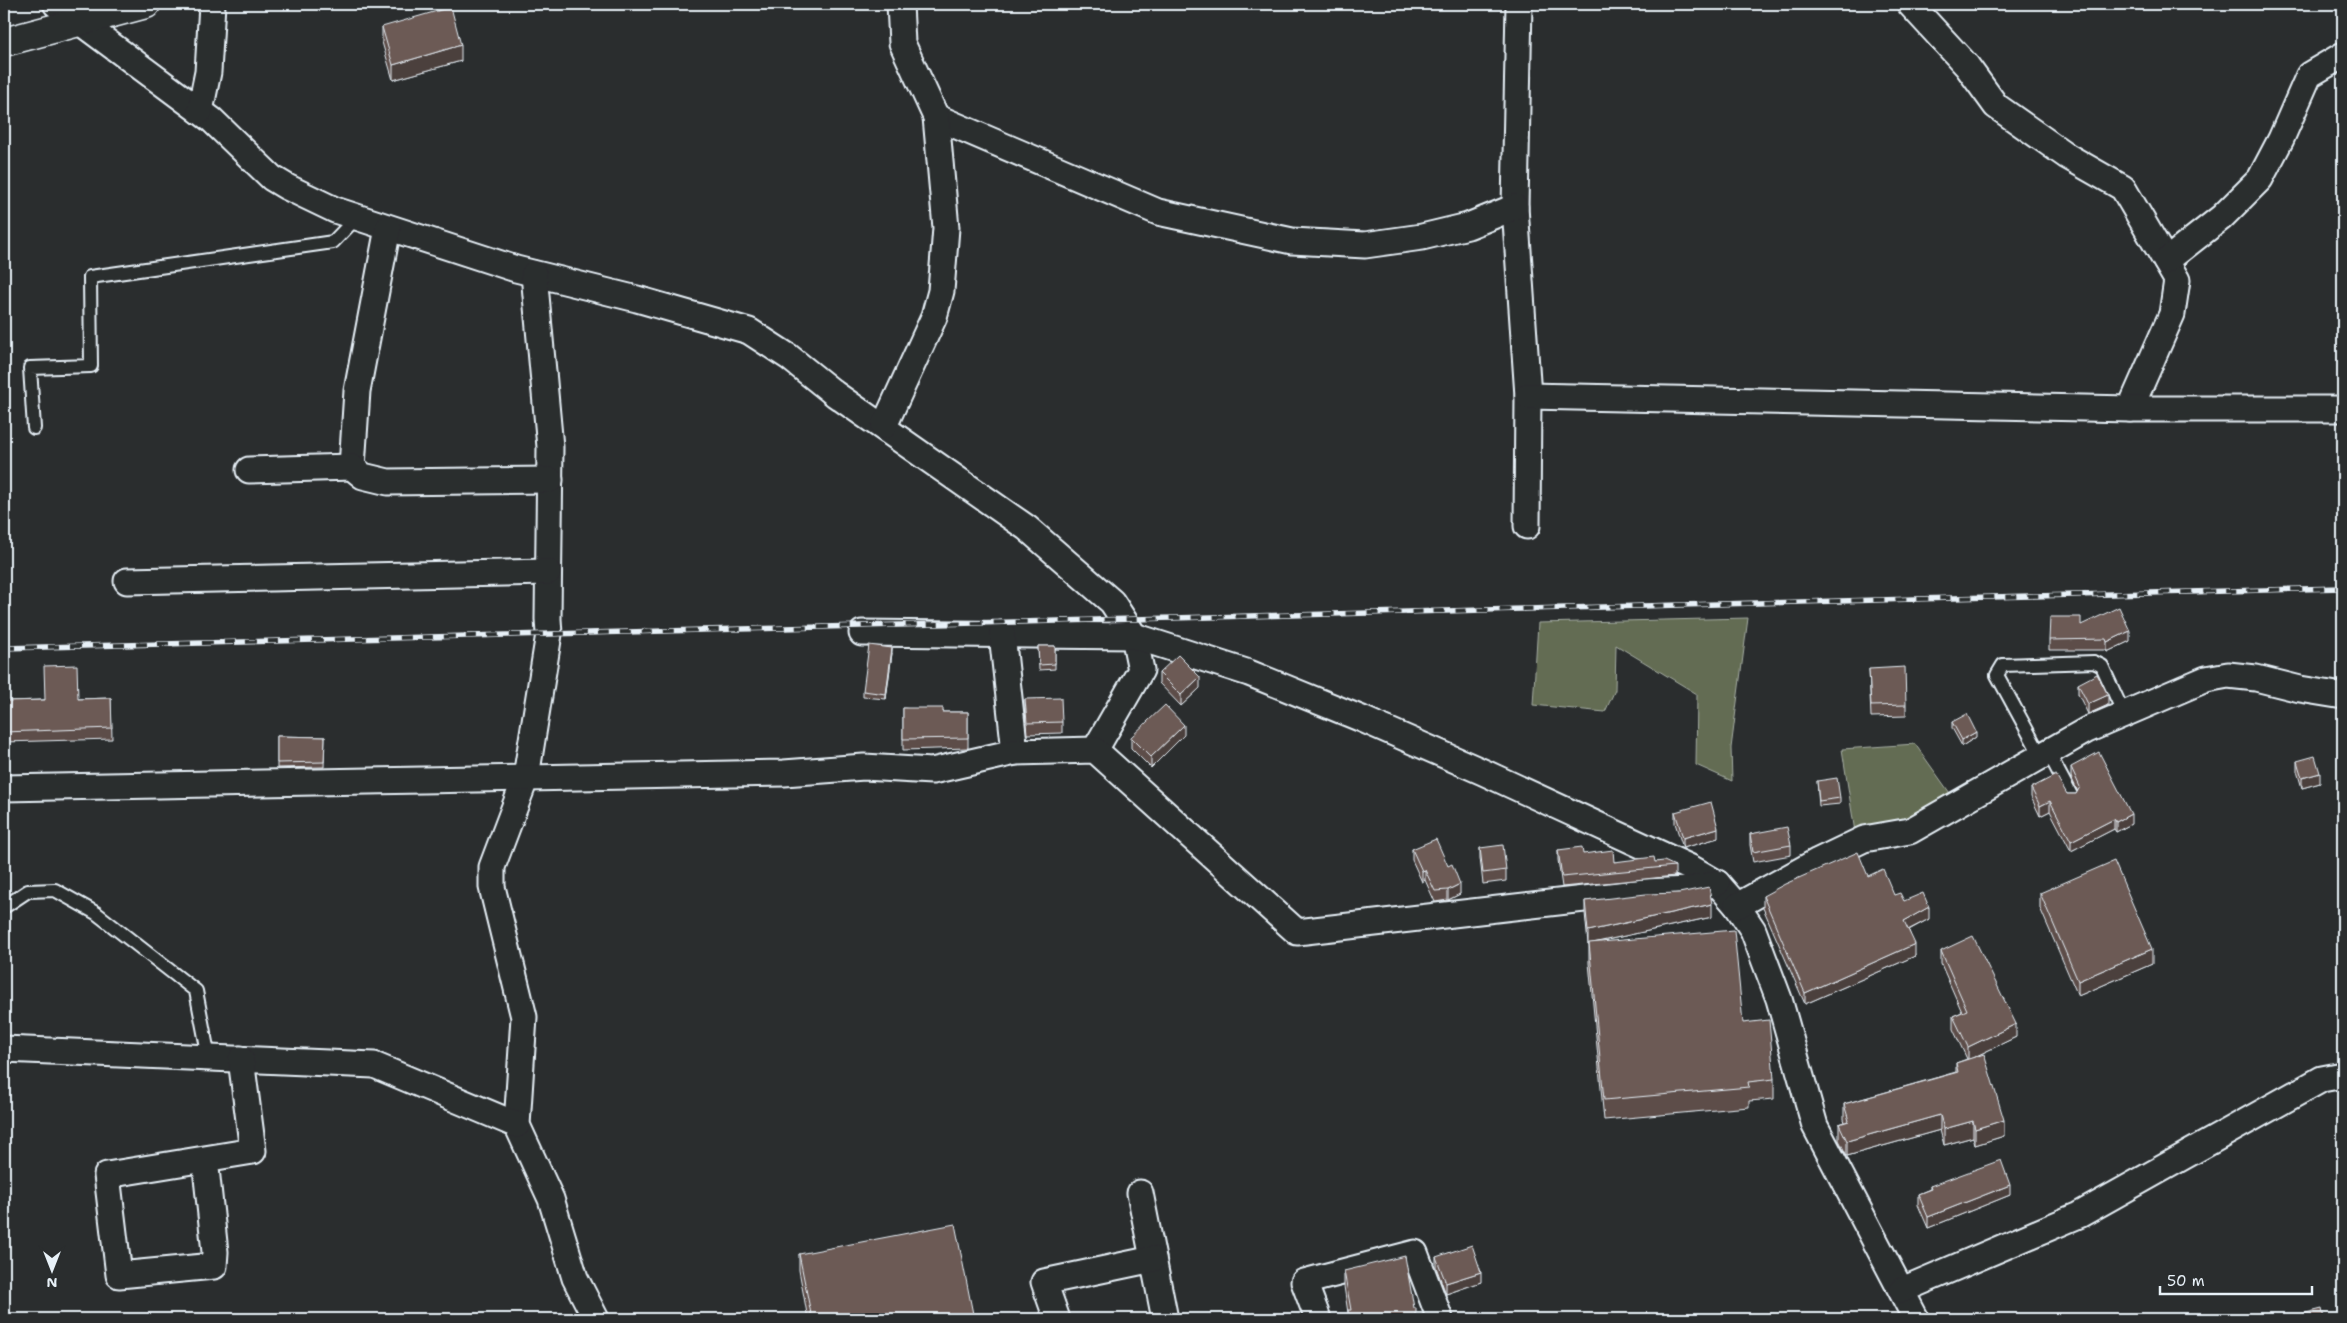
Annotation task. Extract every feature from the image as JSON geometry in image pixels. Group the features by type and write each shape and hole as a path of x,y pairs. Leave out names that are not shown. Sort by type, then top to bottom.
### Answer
{"street":[{"path":"56,4 200,111 272,178 287,187 356,218 534,274 749,331 790,357 835,394 884,426 1027,528 1112,602 1134,636 1141,670 1095,750"},
{"path":"4,42 146,4"},
{"path":"200,111 208,72 212,4"},
{"path":"884,426 934,317 941,291 946,228 936,117 902,43 900,4"},
{"path":"1519,4 1515,207 1528,396 1527,526"},
{"path":"1910,4 1967,66 1996,106 2067,156 2123,188 2166,261 2176,280 2172,314 2130,409"},
{"path":"2166,261 2222,217 2260,179 2281,139 2309,75 2343,55"},
{"path":"936,117 1158,212 1292,241 1365,245 1422,237 1468,226 1515,207"},
{"path":"352,467 357,391 388,228"},
{"path":"534,274 550,447 549,634 526,777 492,867 492,887 524,1017 517,1124 551,1199 575,1278 596,1319"},
{"path":"1528,396 2130,409 2343,409"},
{"path":"249,470 352,467 363,476 388,482 550,480"},
{"path":"127,581 548,572"},
{"path":"862,633 1134,636 1249,673 1362,719 1691,868 1717,883 1737,906 1753,930 1780,999 1815,1126 1916,1319"},
{"path":"1002,634 1015,752"},
{"path":"1737,906 1818,860 1864,840 1910,831 2087,730 2206,679 2228,675 2256,678 2300,689 2343,696"},
{"path":"4,788 784,773 864,767 932,771 1015,752 1095,750 1297,932 1645,892 1688,890 1717,883"},
{"path":"4,1049 374,1065 517,1124"},
{"path":"205,1159 215,1252 214,1266 119,1275 107,1175 253,1151 241,1059"},
{"path":"1902,1290 2079,1215 2322,1079 2343,1074"},
{"path":"1140,1193 1166,1319"},
{"path":"1318,1319 1304,1282 1415,1253 1440,1319"},
{"path":"1057,1319 1044,1282 1153,1258"}],"lane":[{"path":"34,428 30,368 91,366 90,277 333,242 356,218"},
{"path":"2072,797 1997,675 2003,665 2094,662 2102,666 2124,714"},
{"path":"4,907 28,891 55,890 96,914 196,991 209,1058"}],"green space":[{"path":"1748,618 1731,748 1732,781 1696,765 1697,694 1616,645 1615,690 1605,712 1533,705 1538,623"},
{"path":"1915,744 1952,796 1910,824 1855,832 1842,749"}],"building":[{"path":"451,7 461,45 393,65 382,27"},
{"path":"2119,607 2130,631 2107,642 2106,639 2049,640 2050,617 2081,617 2081,625"},
{"path":"869,645 892,648 886,694 863,691"},
{"path":"1038,646 1055,646 1055,664 1039,665"},
{"path":"1178,655 1200,677 1181,695 1159,673"},
{"path":"77,665 78,699 111,698 112,728 4,732 4,694 6,701 45,700 44,666"},
{"path":"1905,667 1906,705 1871,706 1869,669"},
{"path":"2097,674 2108,695 2088,704 2078,684"},
{"path":"1061,698 1062,722 1027,723 1025,699"},
{"path":"1165,705 1184,725 1151,757 1131,737"},
{"path":"903,708 943,708 943,712 968,712 968,738 903,739"},
{"path":"1967,714 1976,732 1962,740 1952,722"},
{"path":"277,736 325,737 324,762 277,763"},
{"path":"2099,752 2131,814 2116,822 2114,819 2071,841 2050,801 2040,806 2031,788 2056,775 2067,794 2076,794 2080,787 2071,767"},
{"path":"2315,756 2320,773 2302,778 2297,761"},
{"path":"1837,778 1840,798 1819,801 1817,781"},
{"path":"1711,802 1718,828 1683,838 1675,812"},
{"path":"1787,827 1791,845 1753,852 1750,834"},
{"path":"1436,839 1448,866 1452,864 1460,884 1448,890 1435,891 1425,870 1422,871 1412,849"},
{"path":"1503,845 1506,870 1483,873 1480,848"},
{"path":"1582,847 1583,854 1613,850 1614,862 1654,857 1655,862 1664,861 1675,866 1562,877 1558,850"},
{"path":"1858,852 1868,876 1883,869 1894,895 1900,893 1904,901 1923,893 1929,907 1904,921 1915,944 1805,993 1763,896 1785,884"},
{"path":"2114,861 2152,949 2078,981 2040,893"},
{"path":"1709,887 1712,904 1588,931 1585,901 1646,894 1679,893"},
{"path":"1734,930 1743,1023 1769,1020 1774,1079 1748,1082 1749,1087 1604,1100 1589,943"},
{"path":"1973,936 2016,1024 1968,1047 1953,1016 1967,1010 1941,951"},
{"path":"1984,1054 2004,1120 1975,1129 1973,1121 1944,1129 1940,1115 1847,1141 1839,1124 1849,1121 1844,1104 1958,1072 1956,1063"},
{"path":"2001,1160 2010,1185 1928,1217 1918,1194 1931,1189 1930,1186"},
{"path":"955,1224 974,1319 812,1319 799,1254"},
{"path":"1472,1245 1481,1272 1446,1283 1436,1257"},
{"path":"1405,1256 1414,1308 1416,1308 1416,1319 1349,1319 1348,1310 1351,1310 1344,1271"},
{"path":"2322,1309 2324,1319 2304,1319 2302,1314"}],"railway":[{"path":"4,648 2343,588"}]}
